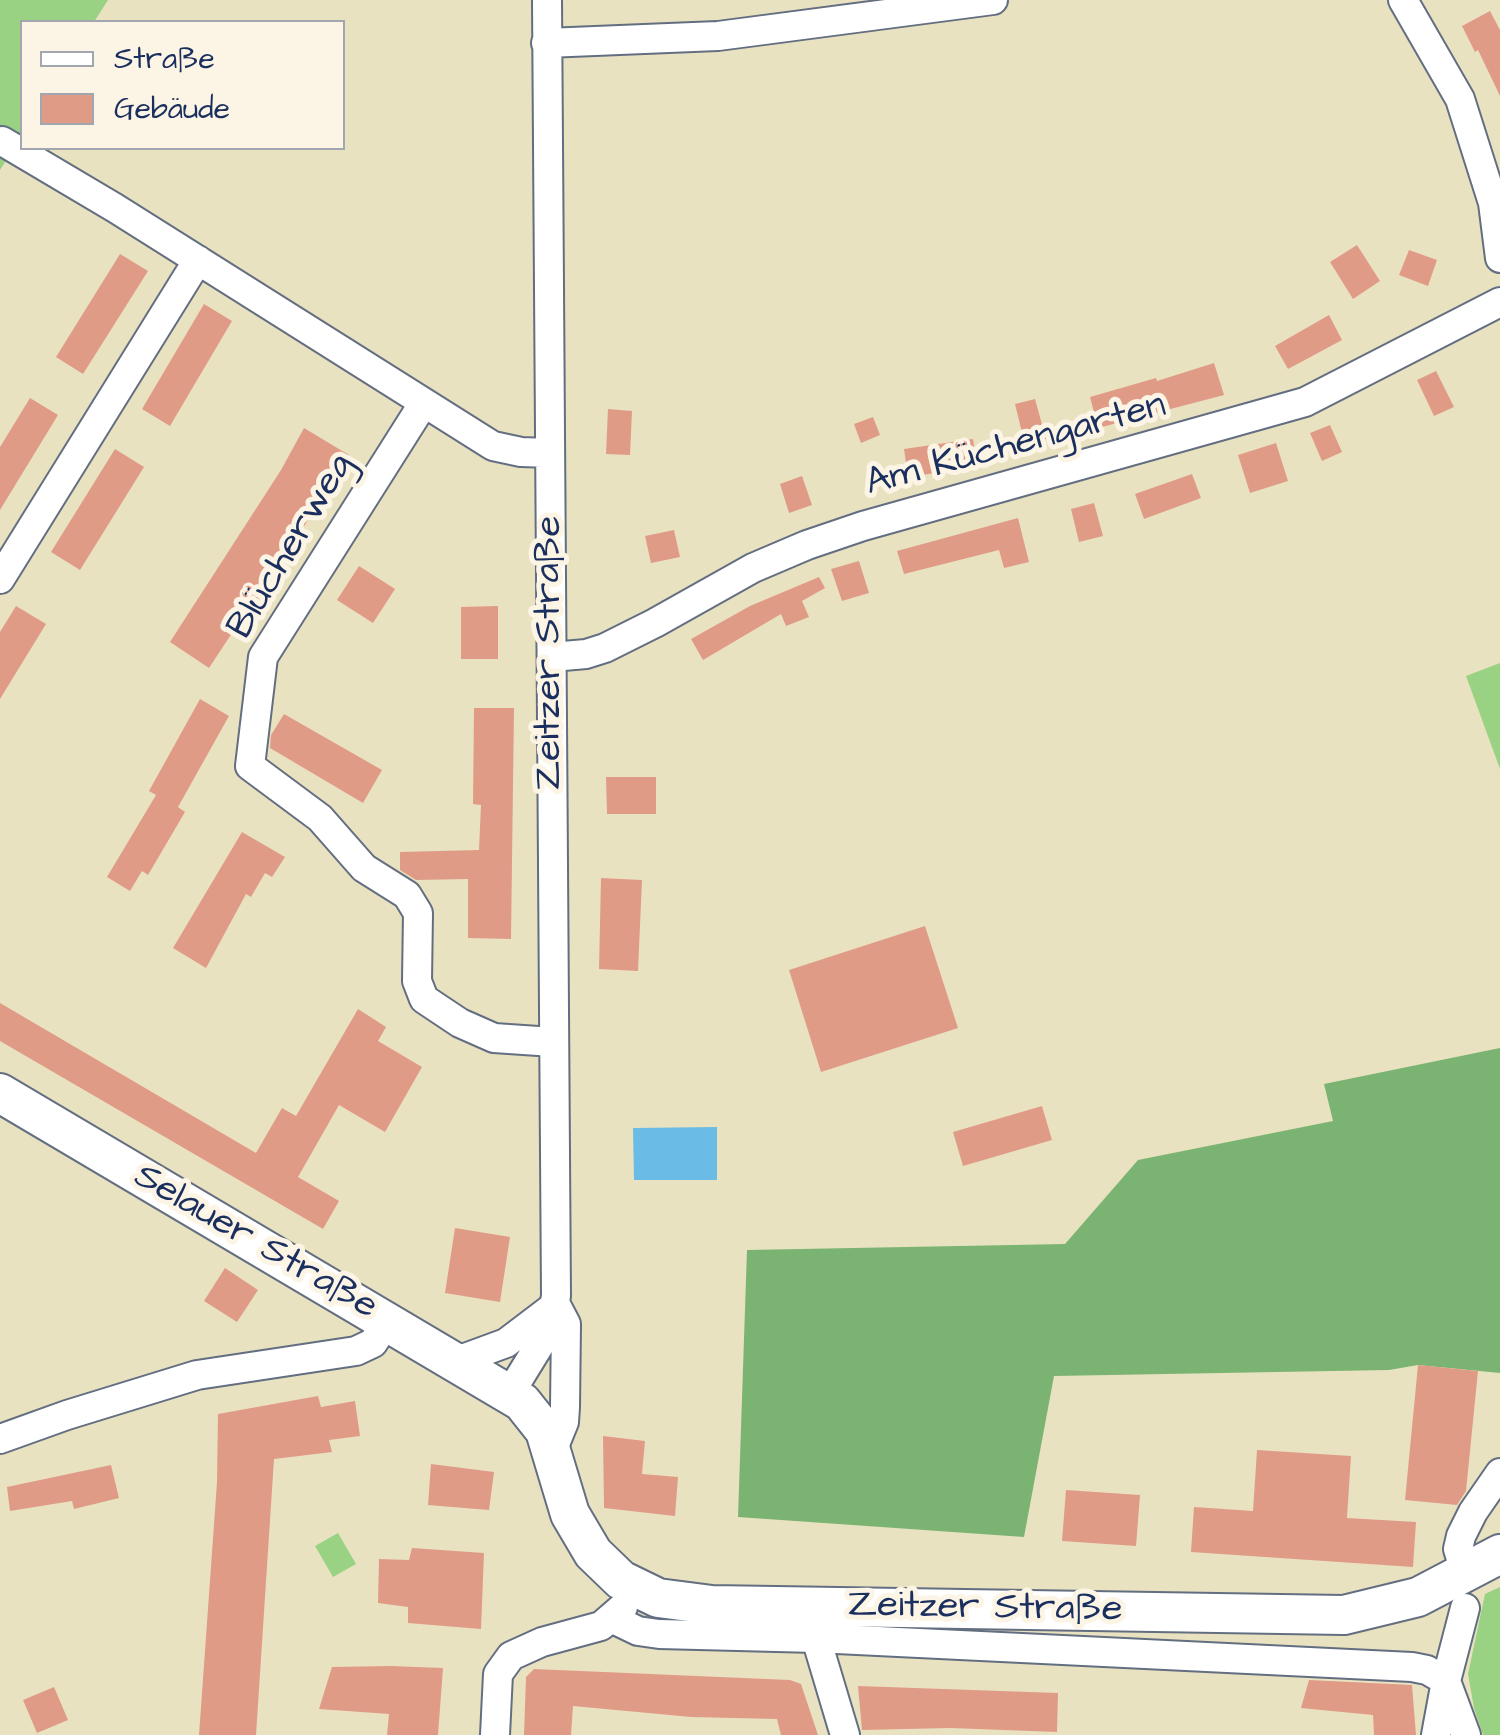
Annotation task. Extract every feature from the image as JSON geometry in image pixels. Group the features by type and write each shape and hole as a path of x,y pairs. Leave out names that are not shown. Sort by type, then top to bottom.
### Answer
{"main road":[{"name":"Selauer Straße","path":"0,1093 510,1393"},
{"name":"Zeitzer Straße","path":"510,1393 535,1415 553,1449 562,1490 581,1535 605,1566 623,1603 672,1602 815,1622 1344,1615 1418,1597 1487,1564"}],"street":[{"name":"Zeitzer Straße","path":"510,1393 550,1328 556,1305 547,0"},
{"path":"546,43 718,36 868,9 993,0"},
{"path":"1403,0 1460,99 1492,203 1500,258"},
{"path":"2,141 493,446 550,453"},
{"path":"0,580 198,260"},
{"name":"Am Küchengarten","path":"552,657 604,648 655,624 752,568 807,545 1305,402 1500,302"},
{"name":"Blücherweg","path":"424,404 264,657 250,766 320,818 364,868 407,894 418,913 417,981 424,999 460,1023 494,1038 553,1042"},
{"name":"Zeitzer Straße","path":"553,1449 564,1422 566,1324 556,1305"},
{"path":"457,1360 506,1343 556,1305"},
{"path":"5,1437 197,1375 356,1351 373,1343 388,1320"},
{"path":"1436,1735 1446,1681 1487,1564 1458,1549 1473,1512 1500,1473"},
{"path":"494,1735 498,1674 511,1656 542,1642 600,1626 623,1603"},
{"name":"Zeitzer Straße","path":"815,1622 1412,1666 1446,1681"},
{"path":"815,1622 845,1735"},
{"path":"1446,1681 1466,1735"}],"green space":[{"path":"0,0 108,0 95,20 20,20 20,139 0,170"},
{"path":"1500,663 1500,769 1466,676"},
{"path":"1500,1048 1500,1373 1418,1365 1389,1370 1054,1376 1024,1537 738,1517 747,1250 1065,1244 1138,1160 1333,1121 1324,1084"},
{"path":"338,1533 356,1564 333,1577 315,1546"},
{"path":"1500,1587 1500,1735 1483,1735 1468,1674 1485,1594"}],"water":[{"path":"717,1127 717,1180 634,1180 633,1128"}],"building":[{"path":"1490,11 1500,30 1500,96 1462,26"},
{"path":"1357,245 1380,281 1353,299 1330,262"},
{"path":"1409,250 1437,260 1428,286 1399,275"},
{"path":"120,254 148,271 83,374 56,357"},
{"path":"204,304 232,321 170,426 142,409"},
{"path":"1329,315 1342,340 1288,369 1275,346"},
{"path":"1214,363 1224,395 1098,428 1090,397"},
{"path":"1436,371 1454,407 1434,416 1417,380"},
{"path":"30,398 58,415 0,510 0,447"},
{"path":"1035,399 1046,439 1025,445 1015,404"},
{"path":"608,409 632,411 630,455 606,454"},
{"path":"873,417 880,435 861,443 854,424"},
{"path":"1330,425 1342,452 1322,461 1310,433"},
{"path":"304,428 349,455 315,520 310,517 241,631 236,627 209,668 170,642"},
{"path":"973,439 977,467 908,477 904,449"},
{"path":"1276,443 1288,481 1250,493 1238,455"},
{"path":"115,449 144,467 80,570 51,552"},
{"path":"1192,474 1201,498 1144,519 1135,494"},
{"path":"802,476 812,505 789,513 780,484"},
{"path":"1094,503 1103,536 1079,542 1071,509"},
{"path":"1018,518 1029,562 1004,568 999,550 904,574 897,551"},
{"path":"674,530 680,557 651,563 645,536"},
{"path":"859,561 869,593 842,601 831,569"},
{"path":"359,566 395,589 373,623 337,600"},
{"path":"819,577 825,588 802,601 809,617 786,626 781,614 703,660 691,639 750,606"},
{"path":"16,606 46,624 0,699 0,632"},
{"path":"498,606 498,659 461,659 461,607"},
{"path":"200,699 229,716 178,807 185,812 148,875 142,871 130,891 107,877 156,795 149,791"},
{"path":"474,708 514,708 511,939 468,938 468,879 416,880 400,870 400,852 479,850 481,805 473,804"},
{"path":"284,714 382,770 363,803 270,748 271,735"},
{"path":"606,777 656,777 656,814 607,814"},
{"path":"242,832 285,857 272,877 265,873 251,897 246,894 206,968 173,948"},
{"path":"601,878 642,880 638,971 599,969"},
{"path":"925,926 958,1028 821,1072 789,970"},
{"path":"0,1003 256,1153 282,1108 296,1116 358,1009 386,1027 378,1041 422,1067 385,1132 339,1105 298,1177 339,1201 323,1229 0,1041"},
{"path":"1042,1106 1052,1140 963,1166 953,1132"},
{"path":"455,1228 510,1237 500,1302 445,1293"},
{"path":"225,1268 258,1290 237,1322 204,1301"},
{"path":"1418,1365 1478,1371 1466,1491 1457,1505 1405,1500"},
{"path":"318,1396 321,1407 355,1401 360,1436 329,1440 332,1452 274,1459 256,1735 199,1735 217,1482 218,1414"},
{"path":"603,1436 645,1441 642,1474 678,1477 675,1516 604,1508"},
{"path":"1257,1450 1351,1456 1347,1518 1416,1522 1413,1567 1191,1552 1194,1507 1253,1511"},
{"path":"431,1464 494,1472 489,1510 428,1505"},
{"path":"111,1465 119,1498 74,1509 72,1501 10,1511 7,1487"},
{"path":"1066,1490 1140,1495 1136,1546 1062,1541"},
{"path":"412,1548 484,1553 481,1629 408,1623 408,1607 378,1603 379,1559 409,1560"},
{"path":"332,1667 443,1668 438,1735 387,1735 389,1714 319,1709"},
{"path":"534,1669 790,1680 801,1684 818,1735 781,1735 777,1719 691,1717 573,1706 571,1735 524,1735 526,1677"},
{"path":"1309,1680 1412,1685 1416,1735 1374,1735 1373,1715 1301,1708"},
{"path":"858,1686 1058,1693 1057,1732 862,1730"},
{"path":"54,1687 68,1720 37,1733 23,1700"}]}
